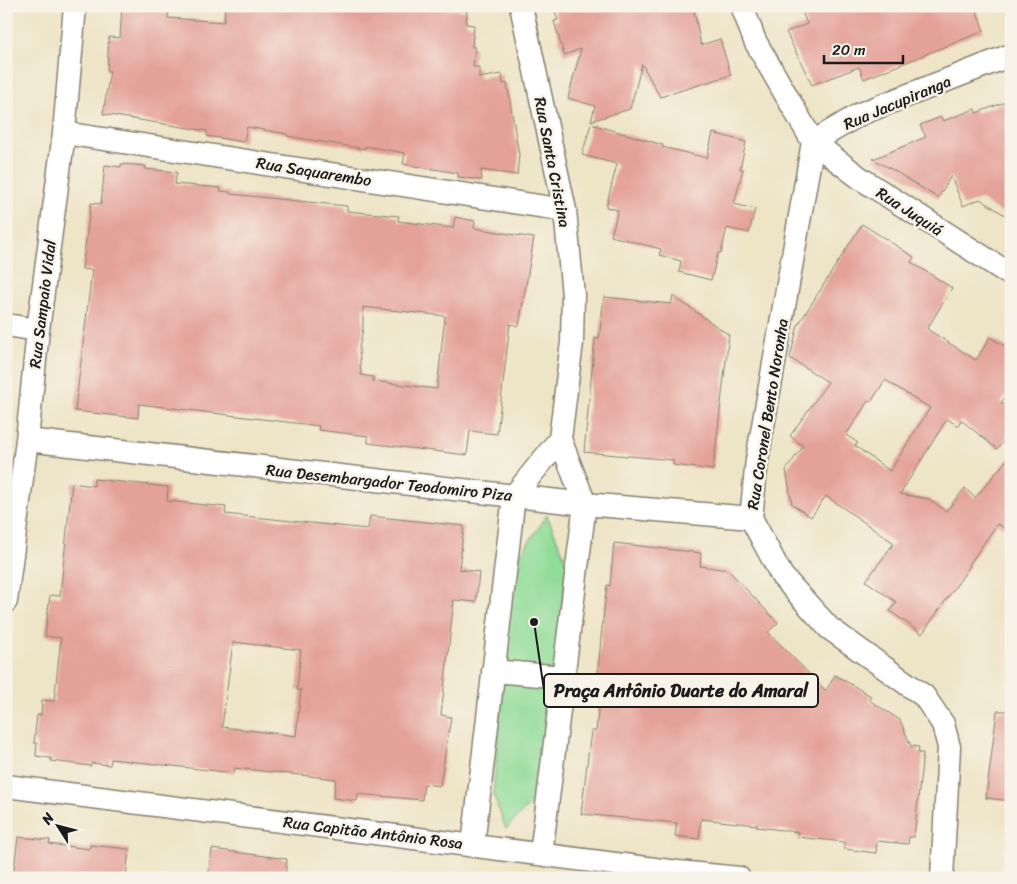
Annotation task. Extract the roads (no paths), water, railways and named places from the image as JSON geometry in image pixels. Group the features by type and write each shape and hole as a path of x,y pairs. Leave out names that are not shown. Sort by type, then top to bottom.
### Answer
{"street":[{"name":"Rua Sampaio Vidal","path":"6,601 27,440 38,330 64,132 75,6"},
{"name":"Rua Santa Cristina","path":"521,6 565,210 573,295 572,342 560,440 585,504"},
{"path":"742,6 755,42 813,142"},
{"name":"Rua Jacupiranga","path":"813,142 860,114 1011,55"},
{"name":"Rua Saquarembo","path":"64,132 565,210"},
{"name":"Rua Juquiá","path":"813,142 860,178 1011,275"},
{"name":"Rua Coronel Bento Noronha","path":"813,142 757,460 751,518 782,576 829,628 924,696 943,724 949,747 942,878"},
{"path":"6,325 38,330"},
{"name":"Rua Desembargador Teodomiro Piza","path":"27,440 585,504 751,518"},
{"path":"473,845 514,496 560,440"},
{"path":"541,854 585,504"},
{"path":"493,671 563,677"},
{"name":"Rua Capitão Antônio Rosa","path":"6,786 541,854 678,875 739,878"}],"place":[{"name":"Praça Antônio Duarte do Amaral","path":"534,622"}]}
